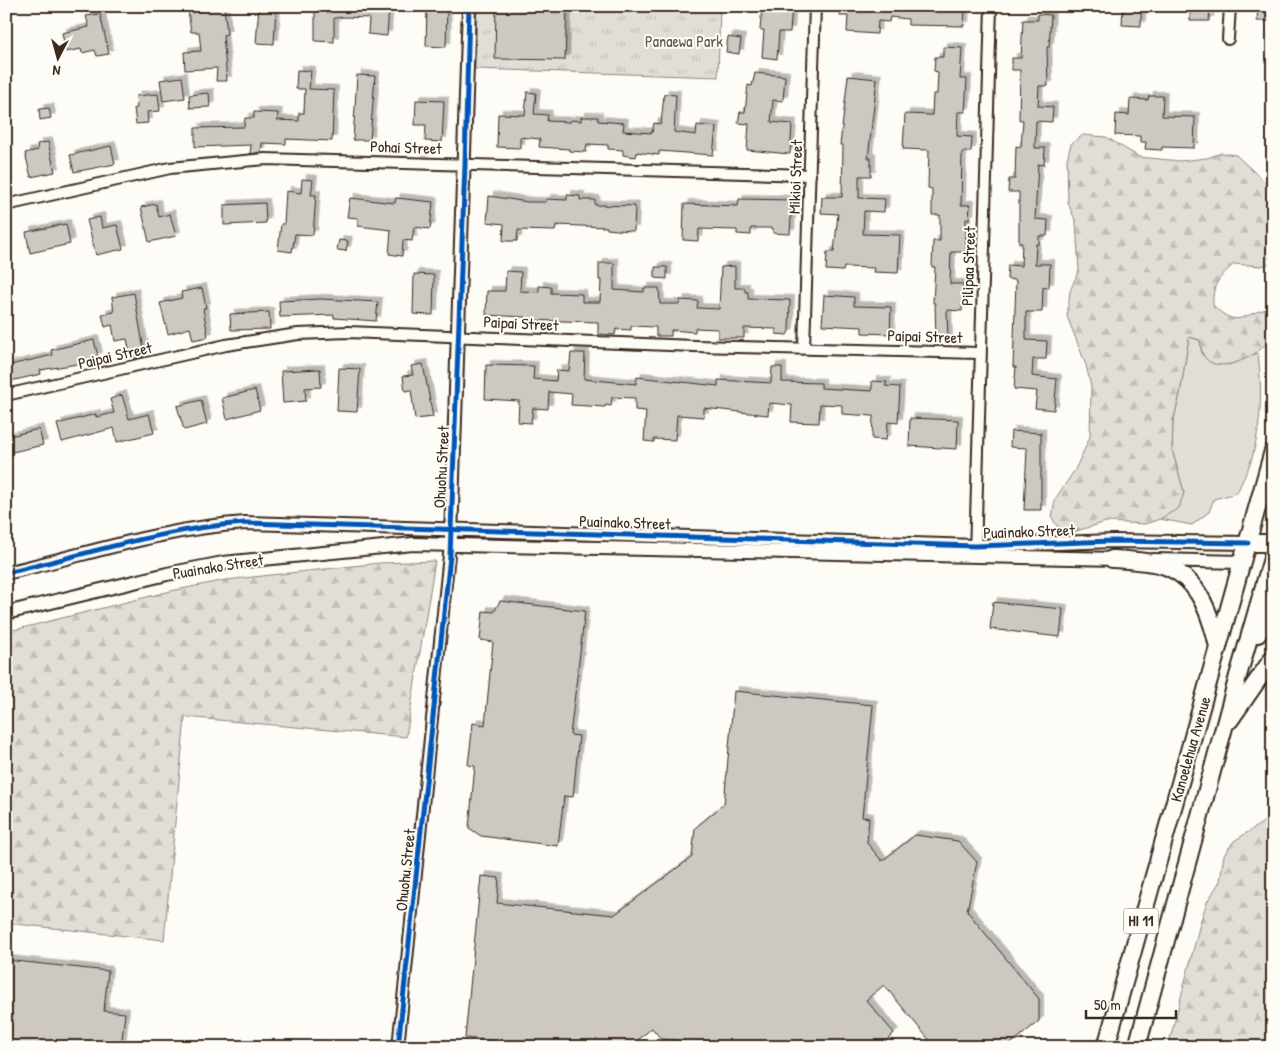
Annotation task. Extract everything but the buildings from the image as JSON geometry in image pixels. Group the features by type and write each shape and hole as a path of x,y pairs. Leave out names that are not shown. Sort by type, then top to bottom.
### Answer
{"highway":[{"name":"Kanoelehua Avenue","path":"1106,1047 1273,451"},
{"name":"Puainako Street","path":"1248,543 1273,543"},
{"path":"1112,559 1159,564 1186,578 1204,601 1219,649"},
{"name":"Kanoelehua Avenue","path":"1137,1047 1238,676 1272,560"},
{"name":"Puainako Street","path":"1243,562 1272,560"},
{"path":"1238,676 1273,604"},
{"path":"1224,728 1273,658"}],"street":[{"name":"Ohuohu Street","path":"398,1047 450,545 465,164 469,6"},
{"name":"Mikioi Street","path":"804,348 815,6"},
{"name":"Pilipaa Street","path":"975,551 991,6"},
{"path":"1228,39 1230,6"},
{"name":"Pohai Street","path":"6,205 170,168 201,164 286,159 810,175"},
{"name":"Paipai Street","path":"6,395 226,345 298,334 348,332 694,346 980,353"},
{"name":"Puainako Street","path":"6,573 174,533 221,525 271,523 975,551 1112,559 1243,562"},
{"name":"Puainako Street","path":"6,613 167,574 224,563 379,546 450,545 975,551 1113,541 1248,543"}],"green space":[{"name":"Panaewa Park","path":"477,6 720,6 718,77 475,69"},
{"path":"1083,135 1106,137 1139,157 1180,161 1207,158 1221,153 1236,155 1268,185 1273,195 1273,263 1261,266 1234,264 1224,273 1215,287 1213,305 1222,313 1236,319 1273,308 1274,326 1272,335 1262,348 1246,358 1228,364 1219,365 1206,359 1200,340 1189,337 1180,394 1173,422 1172,450 1184,492 1179,508 1160,519 1145,524 1106,522 1070,533 1056,525 1052,517 1055,499 1075,470 1090,437 1091,387 1086,365 1067,316 1070,291 1079,270 1076,222 1068,203 1067,159 1071,144"},
{"path":"1189,337 1200,340 1202,355 1228,365 1258,353 1261,391 1260,417 1256,442 1250,464 1237,493 1214,499 1209,512 1192,525 1160,519 1178,508 1184,492 1172,450 1173,422 1180,394"},
{"path":"435,561 406,737 185,717 164,940 6,923 6,632 171,591 226,580 380,563"},
{"path":"1273,816 1273,1047 1168,1047 1201,920 1207,902 1220,881 1224,855 1234,841"}],"cycle path":[{"path":"398,1047 450,556 469,6"},
{"path":"6,573 155,536 185,530 245,523 975,546 1113,541 1248,543"}]}
